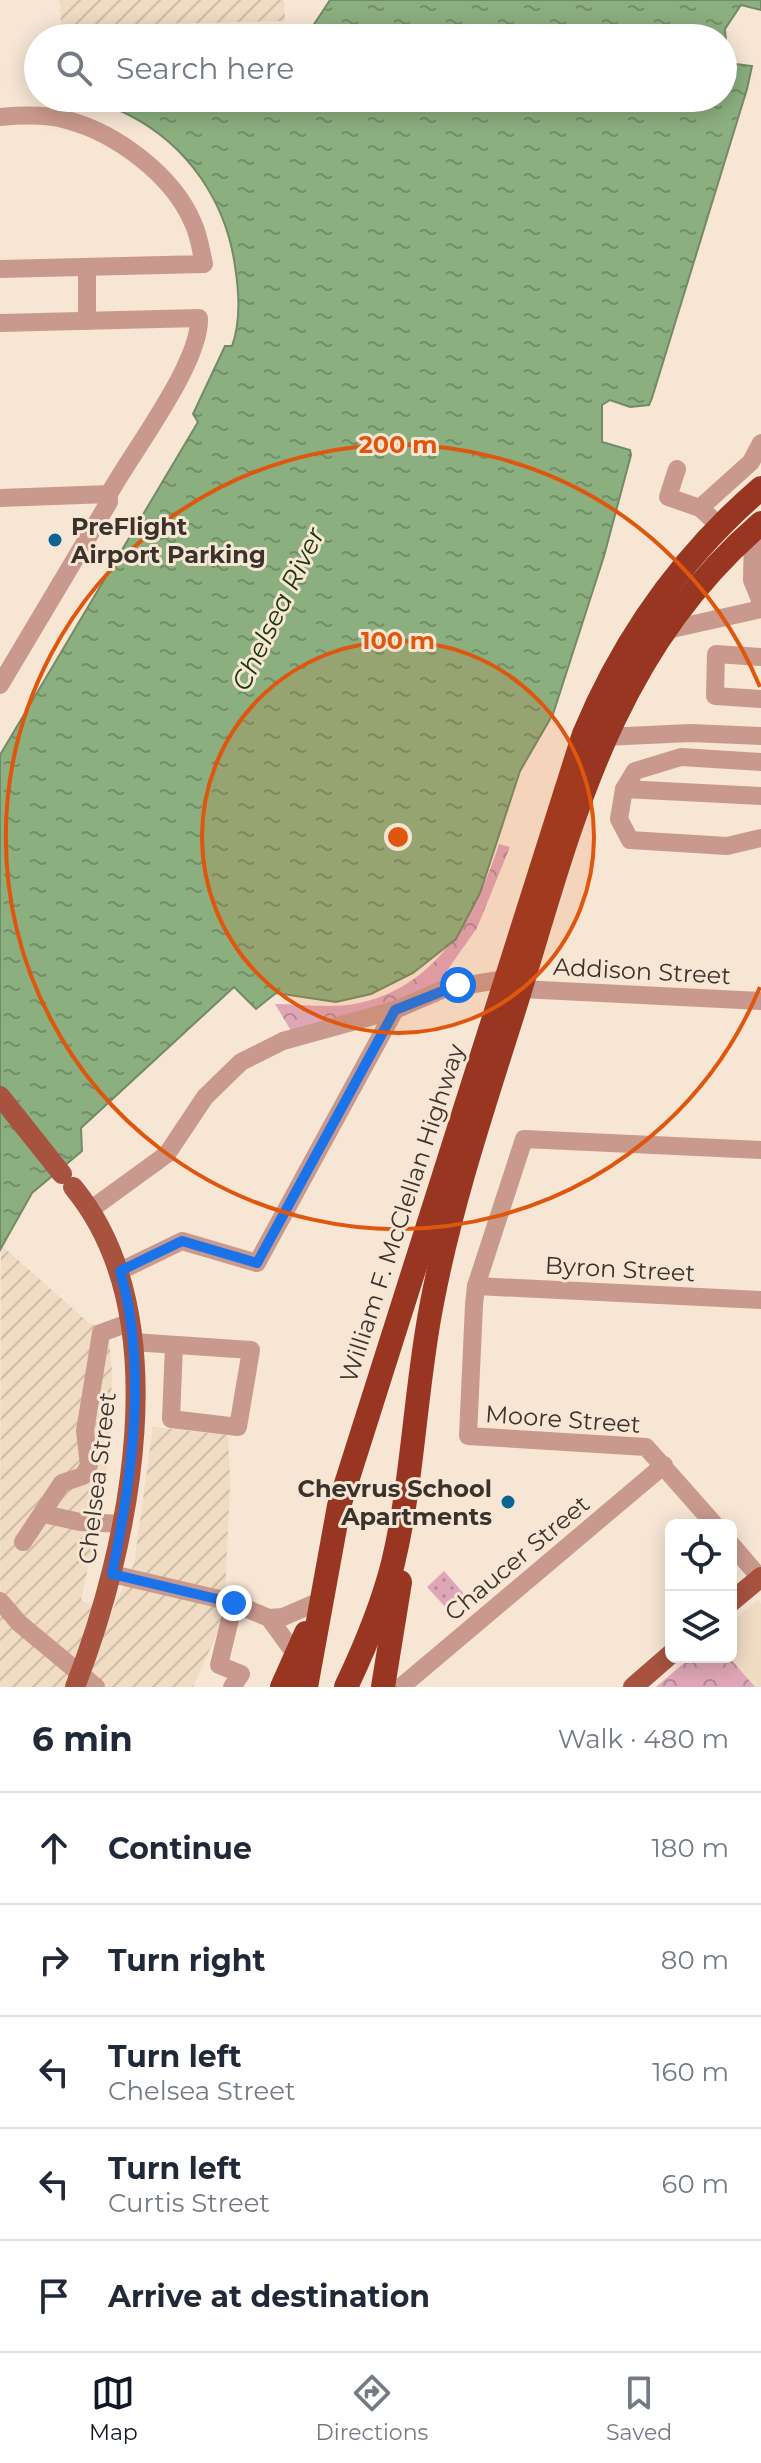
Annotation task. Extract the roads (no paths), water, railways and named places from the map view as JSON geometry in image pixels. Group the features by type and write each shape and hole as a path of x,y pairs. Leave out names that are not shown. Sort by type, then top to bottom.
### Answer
{"highway":[{"name":"William F. McClellan Highway","path":"346,1687 383,1599 403,1512 429,1319 443,1250 575,757 603,690 651,608 720,526 761,488"},
{"name":"William F. McClellan Highway","path":"282,1687 303,1671 339,1506 513,984 604,737 628,686 663,631 707,577 757,527"},
{"path":"383,1687 401,1577 403,1512"}],"main road":[{"name":"Chelsea Street","path":"0,1096 77,1193 120,1271 132,1332 132,1430 122,1524 112,1574 78,1680"},
{"path":"737,1597 761,1578"},
{"path":"633,1687 665,1659"}],"street":[{"path":"0,117 27,115 66,119 99,132 131,151 164,181 193,222 204,264 0,269"},
{"path":"87,267 87,321"},
{"path":"0,323 199,318 196,340 162,411 109,494 109,502 0,685"},
{"path":"700,508 751,462 761,443"},
{"path":"677,469 668,497 700,508 720,526"},
{"path":"0,498 109,494"},
{"path":"757,527 752,580 761,602"},
{"path":"663,631 761,609"},
{"path":"761,657 716,654 715,696 761,699"},
{"path":"604,737 691,733 761,736"},
{"path":"761,762 681,757 635,771 624,789 619,819 630,840 727,846 761,838"},
{"path":"624,789 761,796"},
{"name":"Addison Street","path":"77,1193 167,1154 205,1097 241,1062 283,1041 395,1010 444,989 513,984 761,1001"},
{"path":"120,1271 182,1241 257,1263 395,1010"},
{"path":"476,1286 524,1139 761,1150"},
{"name":"Byron Street","path":"476,1286 761,1300"},
{"name":"Moore Street","path":"476,1286 468,1436 638,1445 653,1452 710,1519"},
{"path":"23,1542 62,1483 83,1476 89,1465 85,1431 101,1333 132,1332 174,1345 251,1350 238,1427 171,1419 174,1345"},
{"name":"Chaucer Street","path":"401,1687 664,1465"},
{"path":"44,1514 80,1522 122,1524"},
{"path":"737,1551 761,1578"},
{"path":"112,1574 236,1604 269,1618 283,1617 320,1601"},
{"path":"0,1601 78,1680 96,1687"},
{"path":"232,1687 241,1674 219,1665 236,1604"},
{"path":"269,1618 303,1671"}],"water":[{"path":"330,0 761,0 761,10 741,5 728,24 314,24"},
{"name":"Chelsea River","path":"737,64 752,66 649,405 630,407 610,400 602,405 602,442 630,450 631,455 604,556 553,714 520,771 480,893 456,939 413,973 371,994 336,1002 276,993 256,1009 234,987 81,1128 82,1151 32,1193 0,1250 0,755 198,422 193,414 225,346 232,346 238,317 235,266 230,242 213,198 186,159 150,127 122,112 737,112"}],"place":[{"name":"PreFlight Airport Parking","path":"55,540"},
{"name":"Chevrus School Apartments","path":"508,1502"}]}
